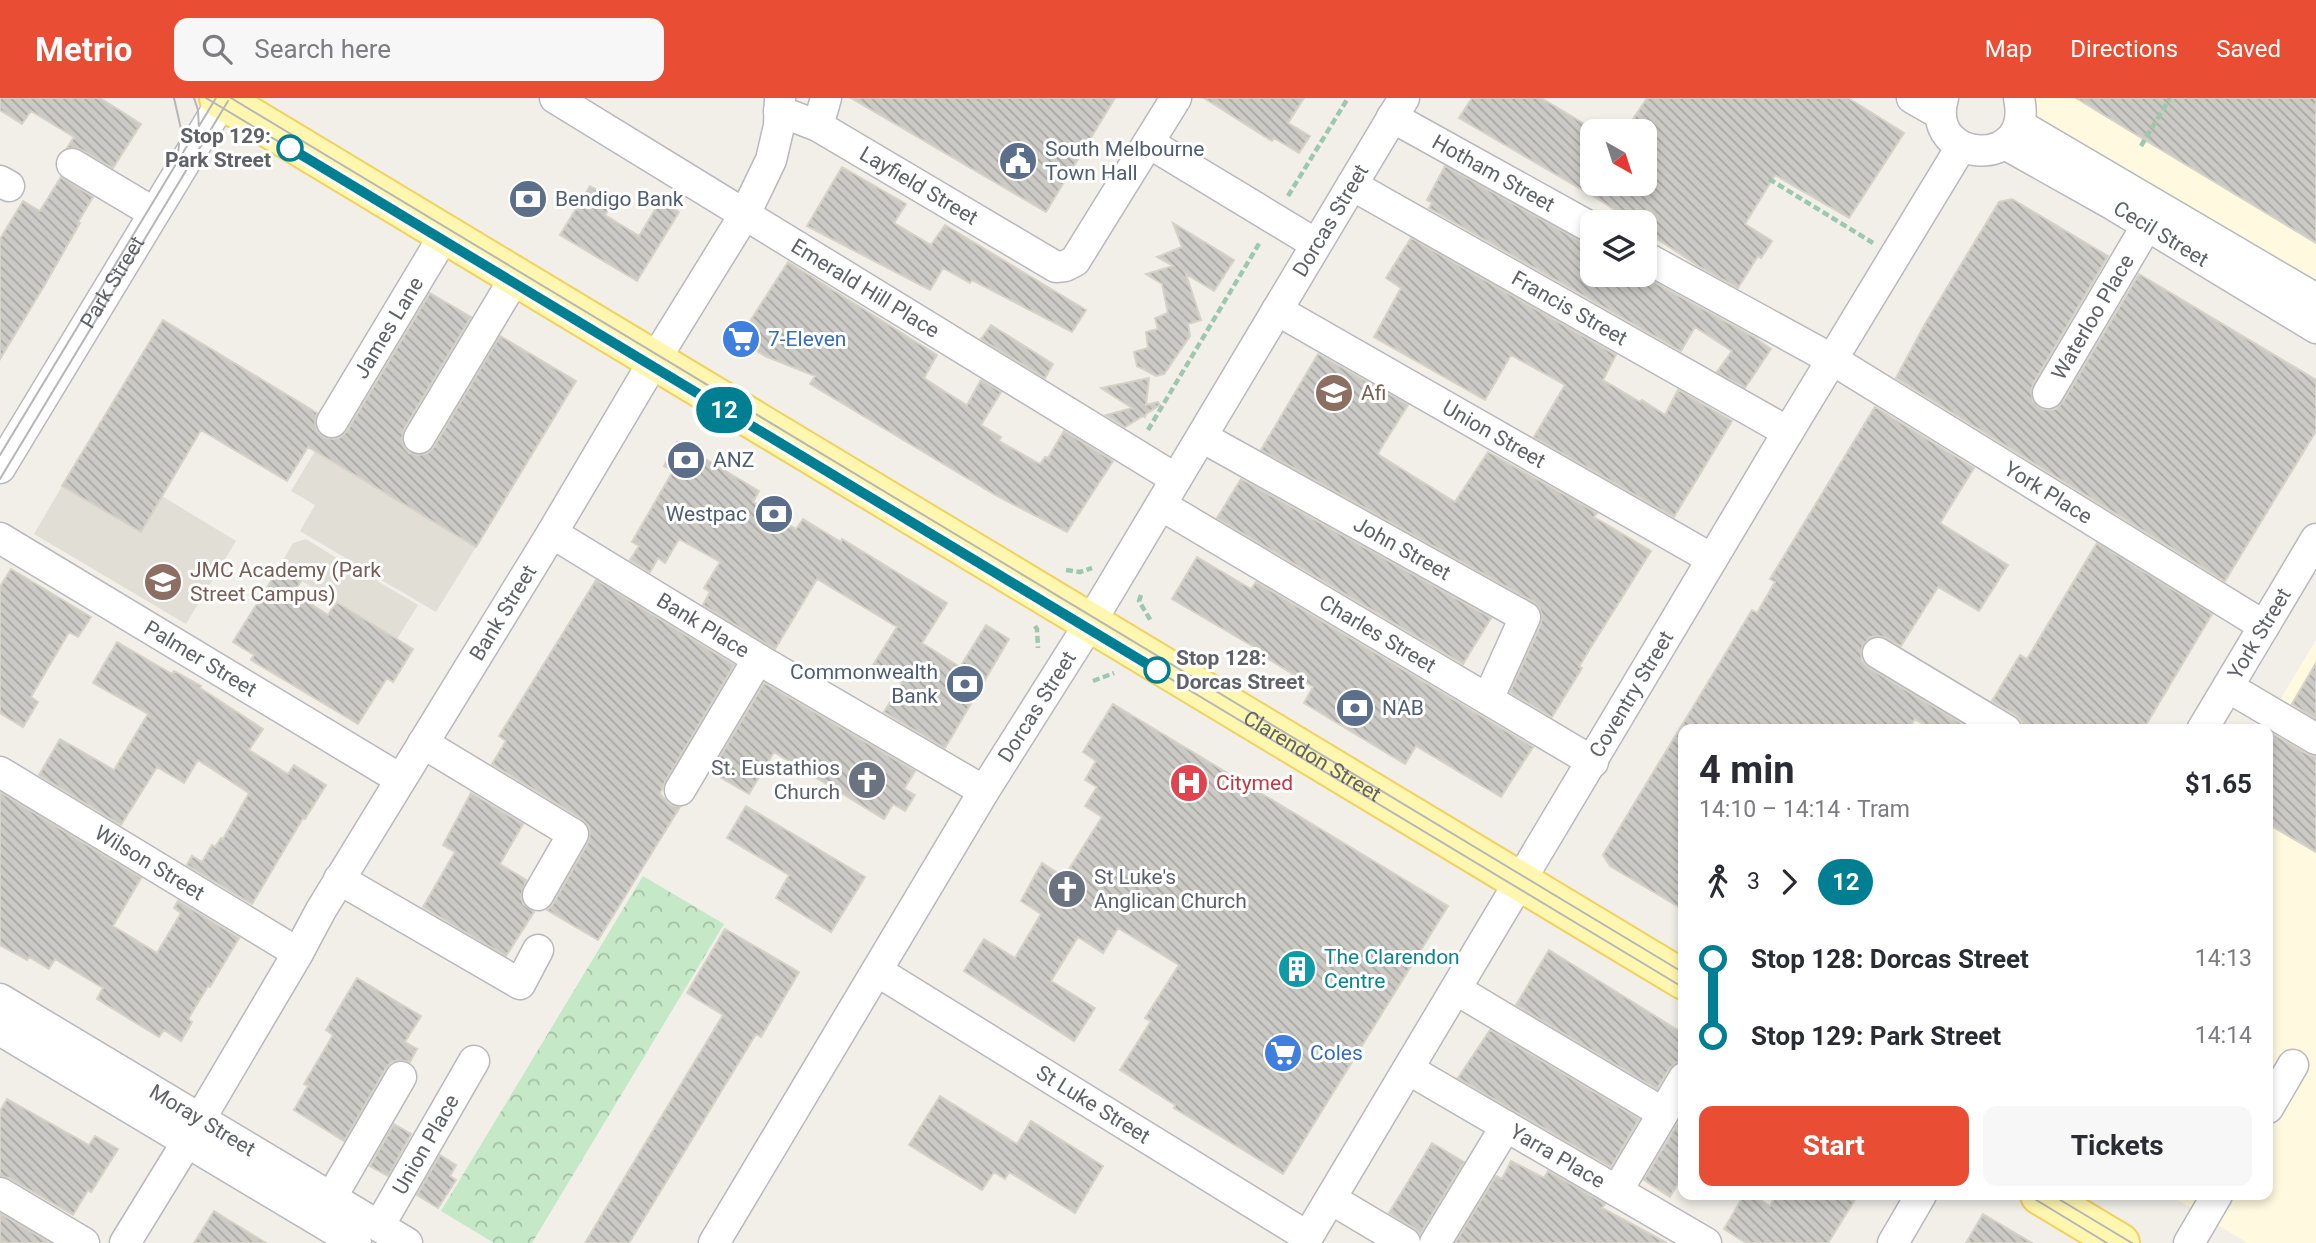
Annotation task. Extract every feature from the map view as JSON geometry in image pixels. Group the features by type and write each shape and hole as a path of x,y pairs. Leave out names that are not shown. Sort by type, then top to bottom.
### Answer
{"main road":[{"name":"Clarendon Street","path":"222,99 1678,976"},
{"path":"2048,1200 2120,1243"}],"street":[{"name":"Emerald Hill Place","path":"556,98 1177,479"},
{"path":"1176,98 1149,144 1317,244"},
{"path":"1912,98 1942,106 1947,134 1961,147 1979,152 1993,150 2015,122"},
{"name":"Park Street","path":"0,468 222,99"},
{"name":"Layfield Street","path":"779,105 822,112 1056,267 1066,267 1075,261 1149,144"},
{"name":"Bank Street","path":"125,1243 194,1130 339,879 745,214 771,160 779,105"},
{"name":"Dorcas Street","path":"714,1243 984,791 1177,479 1398,108"},
{"name":"Hotham Street","path":"1398,108 1580,221"},
{"name":"Cecil Street","path":"2015,122 2316,328"},
{"name":"Coventry Street","path":"1306,1240 1961,147"},
{"path":"72,164 154,213"},
{"name":"Francis Street","path":"1352,185 1788,432"},
{"name":"Cecil Street","path":"2152,216 2316,299"},
{"name":"Waterloo Place","path":"2048,393 2152,216"},
{"name":"James Lane","path":"332,422 445,234"},
{"path":"1657,264 1833,360"},
{"path":"419,438 516,276"},
{"name":"Union Street","path":"1277,310 1712,559"},
{"name":"York Place","path":"1833,360 2264,626"},
{"name":"John Street","path":"1202,437 1525,617 1488,699"},
{"name":"Charles Street","path":"1161,505 1593,762"},
{"name":"Bank Place","path":"552,533 758,659 680,790"},
{"name":"Palmer Street","path":"0,538 400,779"},
{"name":"York Street","path":"2206,724 2316,539"},
{"path":"1878,653 1996,724"},
{"path":"758,659 984,791"},
{"path":"2228,687 2316,739"},
{"path":"423,743 573,834 538,895"},
{"name":"Wilson Street","path":"0,772 298,953"},
{"path":"339,879 520,984 538,950"},
{"name":"St Luke Street","path":"877,971 1306,1240"},
{"path":"1457,989 1663,1113"},
{"name":"Moray Street","path":"0,999 194,1130 367,1235 407,1243"},
{"name":"Moray Street","path":"0,1030 331,1198 367,1235"},
{"name":"Union Place","path":"367,1235 474,1060"},
{"path":"2273,1099 2293,1065"},
{"name":"Yarra Place","path":"1408,1069 1706,1243"},
{"path":"331,1198 401,1077"},
{"path":"1617,1191 1678,1088"},
{"path":"1435,1243 1506,1126"},
{"path":"0,1193 84,1243"},
{"path":"1331,1199 1405,1243"},
{"path":"1893,1243 1919,1200"},
{"path":"2189,1243 2214,1200"}],"path":[{"path":"1134,453 1348,98"},
{"path":"2141,146 2171,98"},
{"path":"1769,179 1895,257"},
{"path":"1059,569 1080,572 1099,565"},
{"path":"1143,587 1139,601 1152,624"},
{"path":"1033,623 1037,629 1038,648"},
{"path":"1093,681 1122,671"}],"shaded area":[{"path":"2018,98 2316,98 2316,305 2002,124"},
{"path":"315,451 476,547 436,612 378,578 377,581 418,605 397,639 279,567 293,543 306,539 351,567 354,563 300,531 315,505 291,491"},
{"name":"JMC Academy (Park Street Campus)","path":"62,486 140,532 162,496 236,541 186,624 34,534"},
{"path":"2316,640 2316,1243 2247,1243 2178,1200 2273,1200 2273,724 2266,724"}],"green space":[{"path":"643,876 724,924 532,1243 494,1243 441,1211"}],"building":[{"path":"0,98 100,98 141,124 113,168 80,149 67,148 74,137 31,111 22,124 0,110"},
{"name":"South Melbourne Town Hall","path":"851,98 1115,98 1046,212"},
{"path":"1204,98 1304,98 1288,123 1310,136 1299,153 1274,138 1272,141"},
{"path":"1472,98 1541,98 1580,121 1580,189 1459,118"},
{"path":"1647,98 1848,98 1904,133 1849,218 1775,175 1745,224 1772,241 1761,258 1758,256 1738,288 1657,239 1657,210 1614,210 1593,196 1657,196 1657,119 1633,119"},
{"path":"2076,98 2316,98 2316,243 2145,140"},
{"path":"1445,166 1580,241 1580,287 1657,287 1657,284 1771,349 1745,388 1717,372 1732,351 1695,327 1681,351 1429,208 1432,203 1427,200"},
{"path":"842,167 906,204 894,223 931,245 945,225 1086,310 1072,332 972,280 970,283 943,268 930,290 807,226"},
{"path":"61,177 93,197 0,359 0,239 23,201 40,211"},
{"path":"590,186 614,200 605,215 639,236 661,200 679,212 637,281 560,235"},
{"path":"2012,199 2108,256 2033,384 2033,401 2040,408 2056,409 2063,402 2139,274 2316,380 2316,431 2225,581 1896,378 1925,324 1999,202"},
{"path":"1173,223 1234,260 1214,291 1186,274 1201,320 1188,324 1190,336 1164,374 1156,376 1137,366 1134,352 1148,348 1146,332 1158,329 1155,318 1168,313 1162,284 1146,274 1173,266 1157,257 1182,247"},
{"path":"1411,238 1616,355 1603,380 1640,402 1642,400 1665,415 1678,390 1732,421 1674,517 1534,437 1565,385 1511,355 1485,400 1374,337 1401,288 1386,278"},
{"path":"788,262 937,355 924,378 947,393 967,405 981,380 1001,392 981,425 1001,437 999,441 1040,464 1045,457 1048,458 1064,431 1113,461 1067,532 997,496 810,384 815,376 765,356 738,340"},
{"path":"430,293 471,317 404,429 402,438 409,453 428,453 434,447 500,336 576,381 476,547 308,447 287,481 201,430 141,532 62,486 163,320 317,413 317,431 332,439 341,437 347,431"},
{"path":"991,325 1053,364 1045,378 981,339"},
{"path":"1318,354 1408,405 1378,453 1455,502 1488,452 1597,513 1594,517 1651,551 1579,667 1582,668 1552,717 1510,692 1541,624 1542,615 1534,602 1261,450"},
{"path":"1149,378 1146,405 1158,402 1160,405 1145,417 1125,427 1106,415 1132,408 1101,388"},
{"path":"1875,407 1974,468 1940,523 2008,565 1979,611 1938,587 1901,646 1886,638 1870,637 1861,652 1862,661 1869,668 1962,724 1923,724 1915,719 1912,724 1683,724 1752,610 1757,613 1775,582 1770,579"},
{"path":"677,442 759,491 753,502 796,529 803,519 841,542 842,539 947,603 922,643 960,667 986,625 1009,639 945,748 884,712 902,683 873,665 897,627 817,579 775,649 703,605 710,592 704,588 720,562 679,539 665,563 658,558 650,572 630,560 639,546 632,542 673,471 664,466"},
{"path":"1241,479 1491,618 1463,664 1217,518"},
{"path":"2097,543 2212,614 2147,724 2022,724 2016,715 1992,701 2020,655 2027,659"},
{"path":"1197,557 1251,589 1256,582 1533,747 1501,797 1416,746 1405,764 1304,703 1313,687 1264,656 1266,654 1172,599"},
{"path":"280,567 301,581 294,593 328,615 336,602 413,649 393,682 387,678 358,724 251,660 254,655 233,642"},
{"path":"11,569 91,617 78,637 69,632 31,697 38,702 23,727 0,713 0,587"},
{"path":"596,580 734,665 660,794 671,805 680,807 598,940 547,910 588,843 588,825 492,764 506,741 499,736"},
{"path":"117,642 172,674 174,671 201,686 200,688 263,729 249,750 288,774 294,765 326,785 305,819 303,818 252,904 187,865 192,856 202,862 212,845 215,847 221,838 223,839 249,793 198,760 184,783 157,767 121,825 39,775 60,739 114,770 148,714 93,683"},
{"path":"2316,663 2316,719 2292,704"},
{"path":"764,683 915,771 904,789 915,795 905,811 893,804 884,819 774,752 749,794 711,772"},
{"name":"The Clarendon Centre","path":"1113,704 1448,906 1283,1174 1174,1108 1175,1105 1120,1070 1151,1021 1145,1018 1179,965 1118,928 1103,953 1078,937 1051,981 1095,1008 1074,1041 964,971 984,939 1015,958 1041,914 1021,901 1042,863 1064,877 1102,817 1085,806 1097,787 1085,780 1096,761 1083,752"},
{"path":"1678,732 1678,906 1610,866 1603,855"},
{"path":"2273,734 2307,754 2316,756 2316,852 2273,827"},
{"path":"0,792 141,878 113,926 157,953 181,913 174,908 178,901 239,938 188,1019 192,1022 181,1041 164,1030 159,1037 97,999 103,988 55,959 49,969 0,945"},
{"path":"471,793 523,824 500,864 526,880 521,896 523,904 534,912 506,956 423,907 455,852 443,845"},
{"path":"746,806 865,877 831,932 776,898 789,875 727,838"},
{"path":"725,929 799,972 761,1037 756,1034 629,1243 585,1243 723,1015 687,993"},
{"path":"1549,950 1678,1030 1678,1062 1669,1069 1657,1089 1516,1005"},
{"path":"357,978 421,1016 405,1042 417,1049 410,1062 391,1062 344,1141 294,1110 308,1086 304,1084 333,1035 326,1030"},
{"path":"1490,1030 1639,1119 1611,1167 1458,1078"},
{"path":"940,1096 1017,1144 1031,1121 1103,1166 1075,1213 1009,1172 1005,1179 994,1172 982,1190 909,1145"},
{"path":"7,1099 89,1145 95,1136 118,1149 73,1215 9,1178 0,1176 0,1111"},
{"path":"1678,1123 1678,1183 1670,1197 1644,1180"},
{"path":"394,1124 411,1134 388,1176 370,1166"},
{"path":"1432,1143 1464,1162 1420,1234 1389,1213"},
{"path":"440,1155 456,1165 450,1176 456,1180 438,1208 417,1195"},
{"path":"1511,1161 1544,1178 1548,1171 1605,1204 1602,1208 1667,1243 1455,1243 1496,1176 1502,1179"},
{"path":"1741,1200 1760,1200 1770,1206 1773,1200 1855,1200 1828,1243 1746,1243 1724,1229"},
{"path":"214,1211 266,1243 194,1243"},
{"path":"0,1213 50,1243 0,1243"},
{"path":"1983,1214 2032,1243 1966,1243"}],"tram line":[{"path":"174,98 181,129 178,153"},
{"path":"194,98 199,129"},
{"path":"206,98 1678,984"},
{"path":"0,455 216,98"},
{"path":"231,98 1678,969"},
{"path":"0,479 228,101"},
{"name":"12","path":"290,148 1157,670"},
{"path":"2036,1200 2107,1243"},
{"path":"2060,1200 2132,1243"}],"place":[{"name":"Stop 129: Park Street","path":"290,148"},
{"name":"South Melbourne Town Hall","path":"1018,161"},
{"name":"Bendigo Bank","path":"528,199"},
{"name":"7-Eleven","path":"741,339"},
{"name":"Afi","path":"1334,393"},
{"name":"ANZ","path":"686,460"},
{"name":"Westpac","path":"774,514"},
{"name":"JMC Academy (Park Street Campus)","path":"163,582"},
{"name":"Stop 128: Dorcas Street","path":"1157,670"},
{"name":"Commonwealth Bank","path":"965,684"},
{"name":"NAB","path":"1355,708"},
{"name":"St. Eustathios Church","path":"867,780"},
{"name":"Citymed","path":"1189,783"},
{"name":"St Luke's Anglican Church","path":"1067,889"},
{"name":"The Clarendon Centre","path":"1297,969"},
{"name":"Coles","path":"1283,1053"}]}
